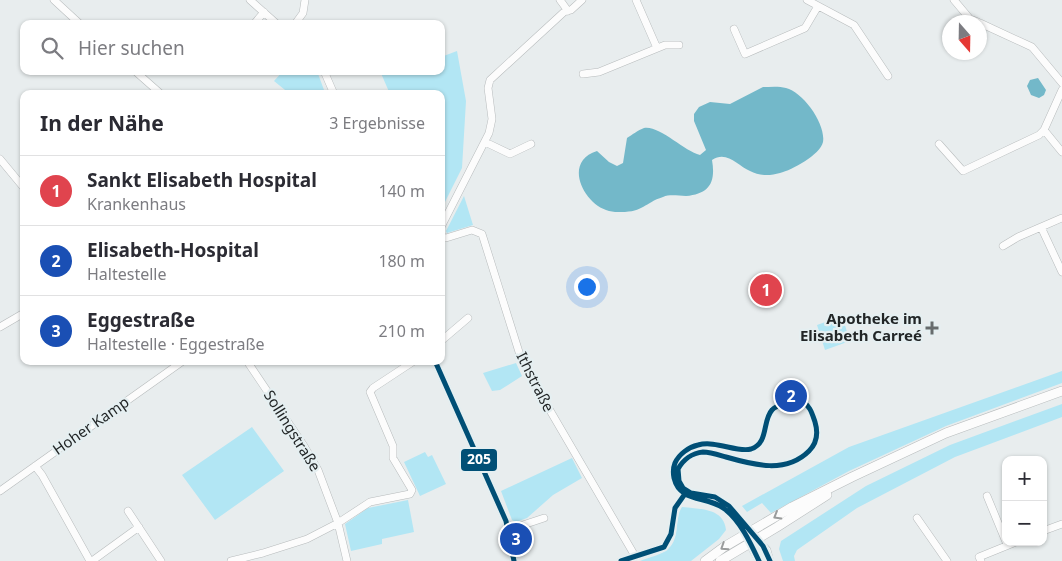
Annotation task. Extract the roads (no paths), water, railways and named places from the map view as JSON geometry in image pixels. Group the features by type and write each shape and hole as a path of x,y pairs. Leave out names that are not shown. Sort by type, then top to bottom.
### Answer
{"main road":[{"path":"720,561 792,507 852,477 946,433 1062,391"},
{"path":"705,561 750,537"}],"street":[{"path":"54,0 76,20"},
{"path":"250,0 273,20"},
{"path":"298,20 303,13 305,0"},
{"path":"560,0 568,11"},
{"path":"445,219 490,133 492,119 488,88 490,80 564,12 582,0"},
{"path":"636,0 657,48"},
{"path":"807,0 854,25 888,76"},
{"path":"954,0 967,15"},
{"path":"734,29 745,54 805,28 818,6"},
{"path":"257,20 264,12"},
{"path":"987,27 1032,47 1062,83"},
{"path":"583,74 599,72 665,45 679,45"},
{"path":"140,75 156,90"},
{"path":"326,75 332,90"},
{"path":"939,144 963,171 1039,135 1044,130 1062,90"},
{"path":"1044,130 1062,152"},
{"path":"485,142 510,154 531,144"},
{"path":"0,159 20,183"},
{"path":"1003,246 1018,237 1062,218"},
{"path":"1041,227 1062,272"},
{"name":"Ithstraße","path":"445,238 472,230 482,234 518,352 527,371 635,556"},
{"path":"0,327 20,315"},
{"path":"445,338 468,318"},
{"name":"Hoher Kamp","path":"0,491 177,365"},
{"name":"Sollingstraße","path":"250,365 318,470 338,523 346,561"},
{"path":"231,561 258,558 307,539 338,523 370,502 410,494 412,490 393,458 393,446 370,392 373,388 408,365"},
{"path":"437,365 492,488 508,530 514,561"},
{"path":"35,466 91,561 140,527"},
{"path":"987,496 1002,533"},
{"path":"128,511 162,561"},
{"path":"508,530 544,518"},
{"path":"918,518 947,561"},
{"path":"1047,530 1062,524"},
{"path":"750,537 760,561"},
{"path":"750,537 767,550 770,561"},
{"path":"980,561 979,557 1002,545"},
{"path":"621,561 664,547"}],"place":[{"name":"Sankt Elisabeth Hospital","path":"766,290"},
{"name":"Apotheke im Elisabeth Carreé","path":"932,328"},
{"name":"Elisabeth-Hospital","path":"791,396"},
{"name":"Eggestraße","path":"516,539"}]}
